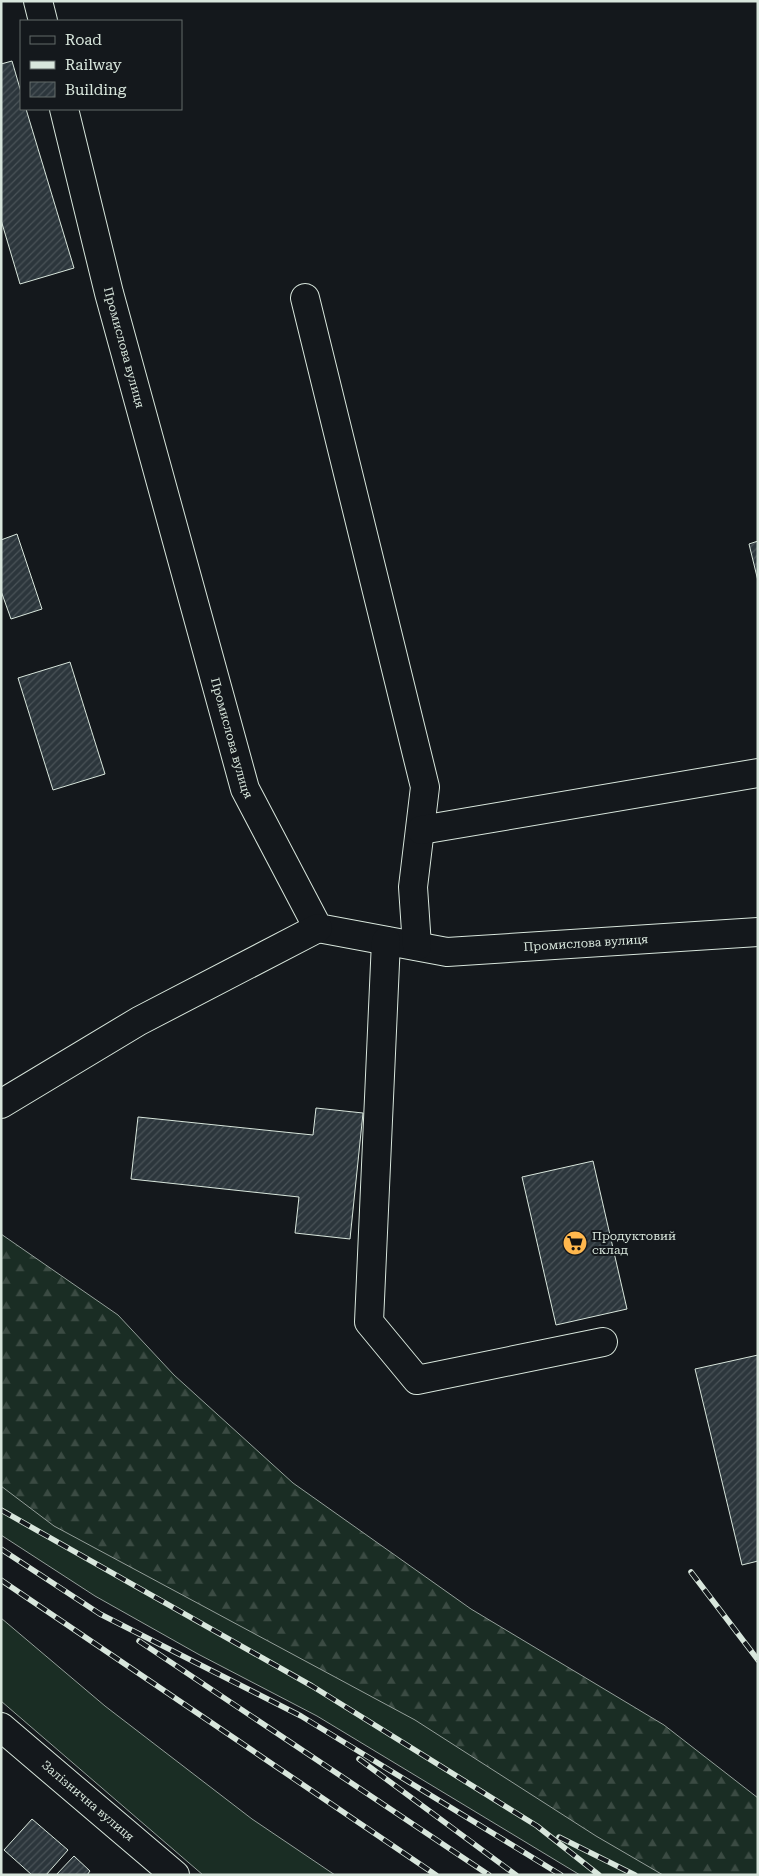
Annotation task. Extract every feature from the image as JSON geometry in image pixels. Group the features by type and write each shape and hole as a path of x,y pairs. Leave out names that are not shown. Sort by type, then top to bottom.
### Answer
{"street":[{"path":"38,1 43,20"},
{"name":"Промислова вулиця","path":"64,110 109,293 245,789 318,928 447,952 758,932"},
{"path":"305,298 425,787 413,888 417,946"},
{"path":"421,830 758,773"},
{"path":"1,1104 139,1021 318,928"},
{"path":"386,941 368,1322 417,1380 603,1342"},
{"name":"Залізнична вулиця","path":"1,1727 175,1875"}],"green space":[{"path":"1,1234 118,1315 174,1375 293,1483 471,1609 664,1725 758,1798 758,1875 663,1875 596,1836 415,1720 54,1526 1,1486"},
{"path":"1,1472 725,1875 580,1875 317,1716 198,1654 95,1596 1,1535"},
{"path":"1,1618 105,1706 252,1819 335,1875 203,1875 1,1701"}],"building":[{"path":"12,61 20,89 20,110 26,110 74,268 20,284 1,220 1,64"},
{"path":"17,534 42,609 11,619 1,591 1,540"},
{"path":"758,541 758,581 749,544"},
{"path":"70,662 105,774 53,790 18,678"},
{"path":"316,1108 363,1113 350,1239 295,1233 299,1197 131,1179 138,1117 313,1135"},
{"name":"Продуктовий склад","path":"593,1161 627,1309 556,1325 522,1177"},
{"path":"758,1355 758,1561 742,1565 695,1369"},
{"path":"32,1819 68,1850 46,1875 32,1875 4,1850"},
{"path":"74,1856 90,1871 87,1875 56,1875"}],"railway":[{"path":"1,1510 312,1686 537,1826 599,1875"},
{"path":"1,1549 100,1614 301,1716 561,1875"},
{"path":"691,1572 758,1660"},
{"path":"1,1580 436,1875"},
{"path":"139,1641 489,1875"},
{"path":"359,1759 516,1875"},
{"path":"559,1837 635,1875"}],"place":[{"name":"Продуктовий склад","path":"575,1243"}]}
